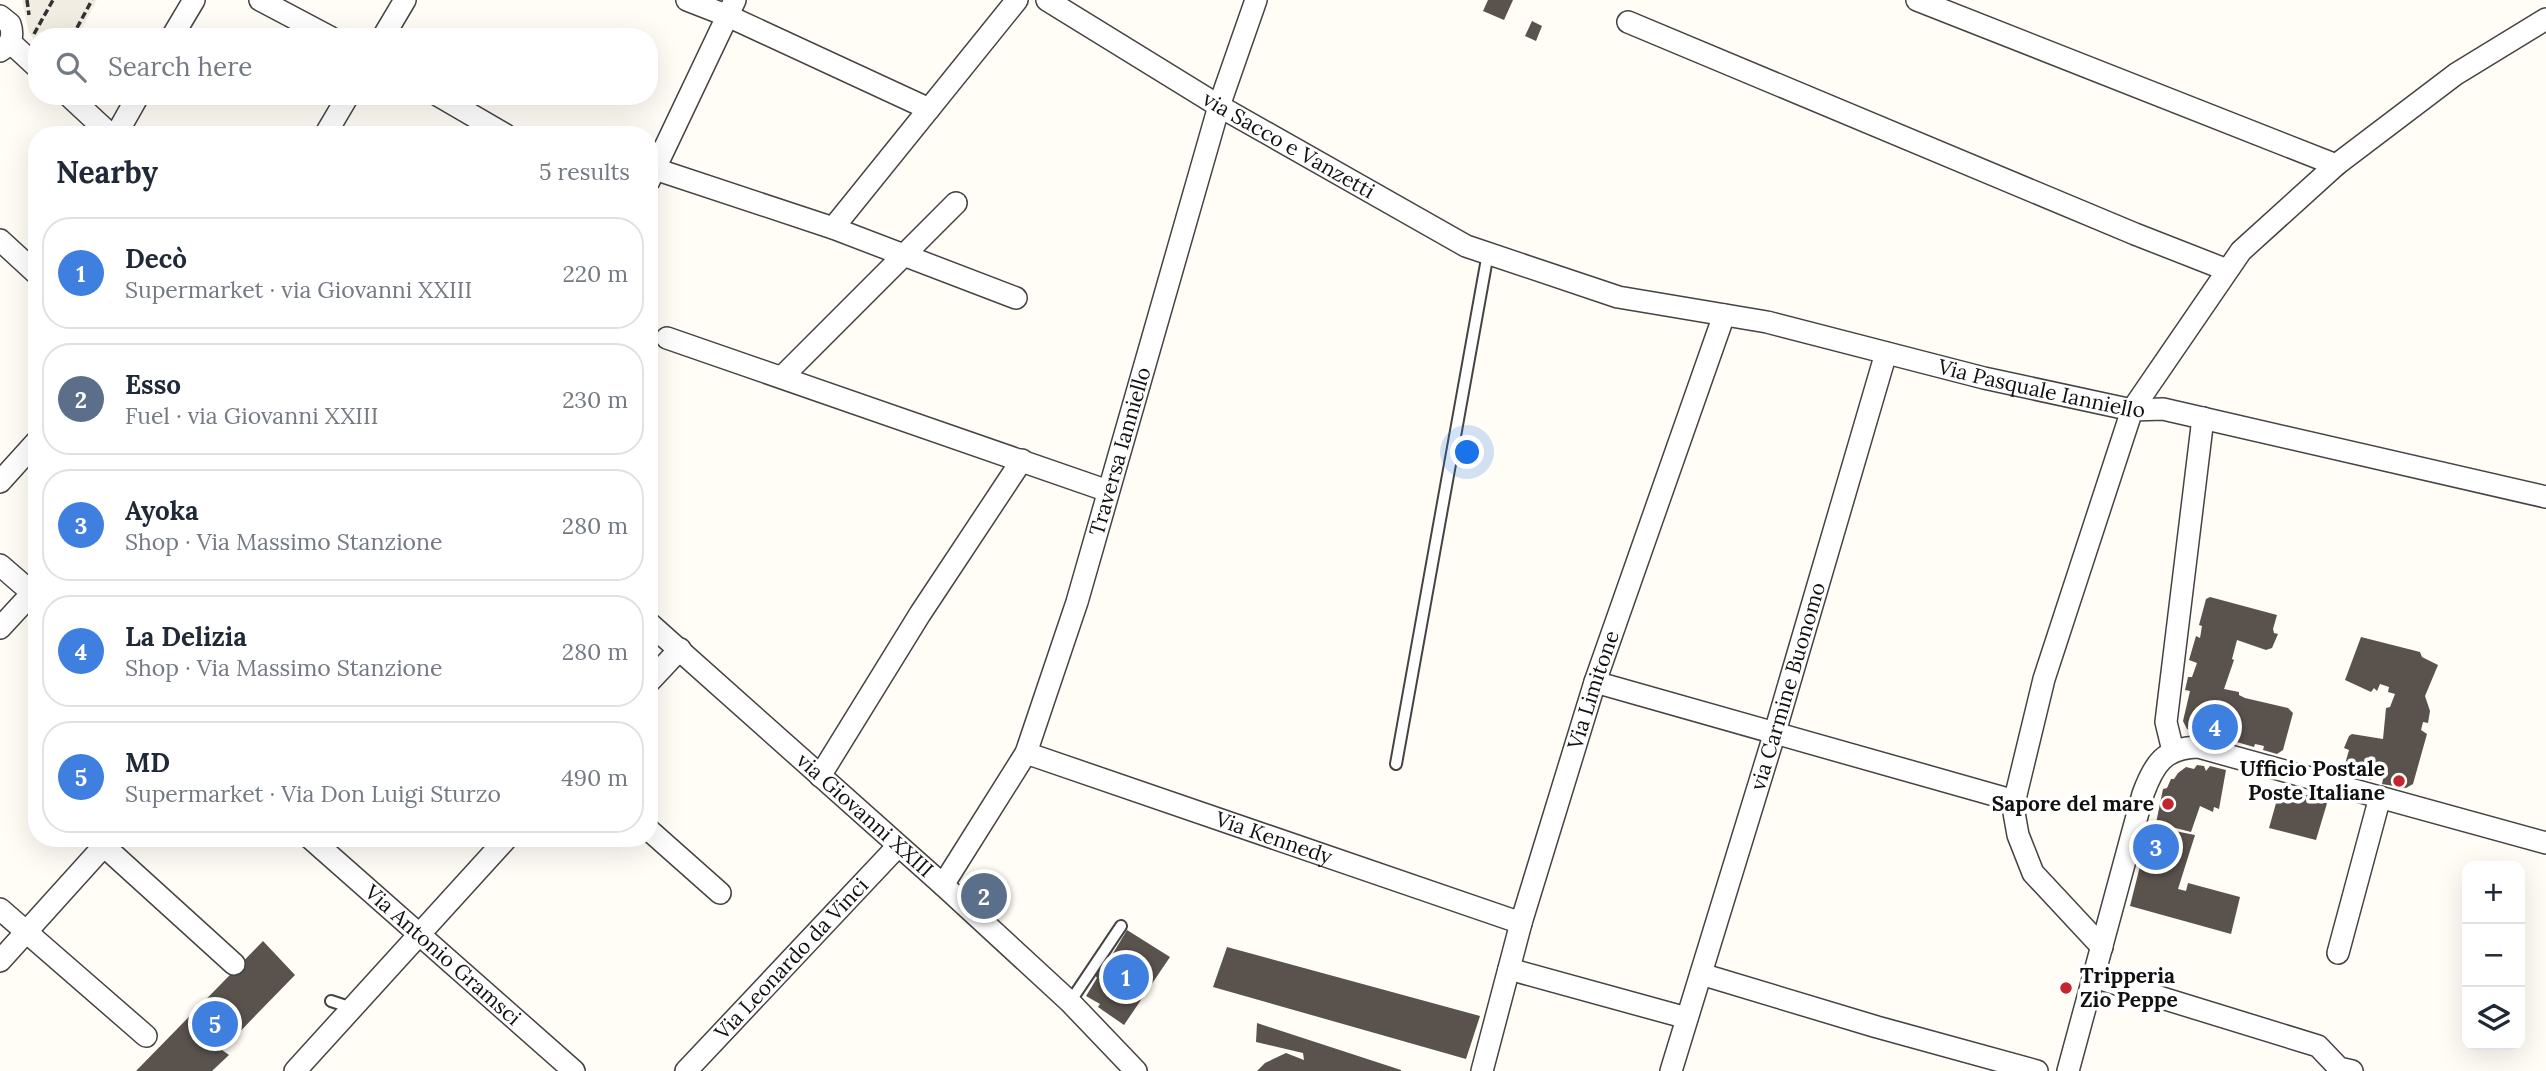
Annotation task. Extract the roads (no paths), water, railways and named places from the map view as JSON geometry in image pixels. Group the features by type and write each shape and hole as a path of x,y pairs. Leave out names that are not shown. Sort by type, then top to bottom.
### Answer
{"street":[{"path":"8,0 0,16 10,24 12,36 5,46 28,61"},
{"path":"177,28 194,0"},
{"path":"260,0 313,28"},
{"path":"388,28 405,0"},
{"path":"687,0 732,8 929,109"},
{"path":"834,228 1017,0"},
{"name":"via Sacco e Vanzetti","path":"1047,0 1219,106 1466,246 1540,271"},
{"name":"Traversa Ianniello","path":"943,885 1026,753 1077,602 1219,106 1256,0"},
{"path":"1917,0 2336,165"},
{"path":"658,162 732,8"},
{"path":"2102,947 2033,873 2018,835 2013,807 2044,679 2132,410 2241,251 2336,165 2456,74 2546,19"},
{"path":"1628,22 2227,270"},
{"path":"79,105 103,126"},
{"path":"119,126 132,105"},
{"path":"330,126 343,105"},
{"path":"454,105 491,126"},
{"path":"658,177 834,228 1016,298"},
{"path":"782,377 957,203"},
{"path":"0,240 28,266"},
{"name":"Via Pasquale Ianniello","path":"1540,271 1618,297 1767,322 1984,378 2132,410 2163,409 2546,497"},
{"name":"Via Limitone","path":"1482,1071 1521,923 1595,682 1724,315"},
{"path":"667,338 1108,491"},
{"name":"via Carmine Buonomo","path":"1671,1071 1775,732 1886,353"},
{"path":"2172,751 2166,722 2203,418"},
{"path":"0,482 28,451"},
{"path":"820,776 920,614 1022,460"},
{"path":"0,565 28,587"},
{"path":"0,628 28,600"},
{"name":"via Giovanni XXIII","path":"658,631 1070,1002 1136,1071"},
{"path":"658,672 680,649"},
{"path":"1595,682 2014,800"},
{"path":"2068,1071 2148,780 2164,757 2172,751 2198,747 2546,843"},
{"name":"Via Kennedy","path":"1026,753 1521,923"},
{"path":"2338,953 2380,797"},
{"path":"658,838 720,893"},
{"name":"Via Leonardo da Vinci","path":"686,1071 898,846"},
{"path":"0,961 102,847"},
{"path":"112,847 234,964"},
{"name":"Via Antonio Gramsci","path":"320,847 574,1071"},
{"path":"295,1071 499,847"},
{"path":"0,909 146,1036"},
{"path":"1509,969 1687,1018"},
{"path":"1701,974 2037,1071"},
{"path":"2094,977 2318,1046 2339,1068 2351,1071"}],"lane":[{"path":"1396,764 1488,253"},
{"path":"1070,1002 1121,926"},
{"path":"331,1001 352,1008"}],"place":[{"name":"La Delizia","path":"2215,727"},
{"name":"Ufficio Postale Poste Italiane","path":"2399,781"},
{"name":"Sapore del mare","path":"2168,804"},
{"name":"Ayoka","path":"2156,847"},
{"name":"Esso","path":"984,896"},
{"name":"Decò","path":"1126,977"},
{"name":"Tripperia Zio Peppe","path":"2066,988"},
{"name":"MD","path":"215,1024"}]}
